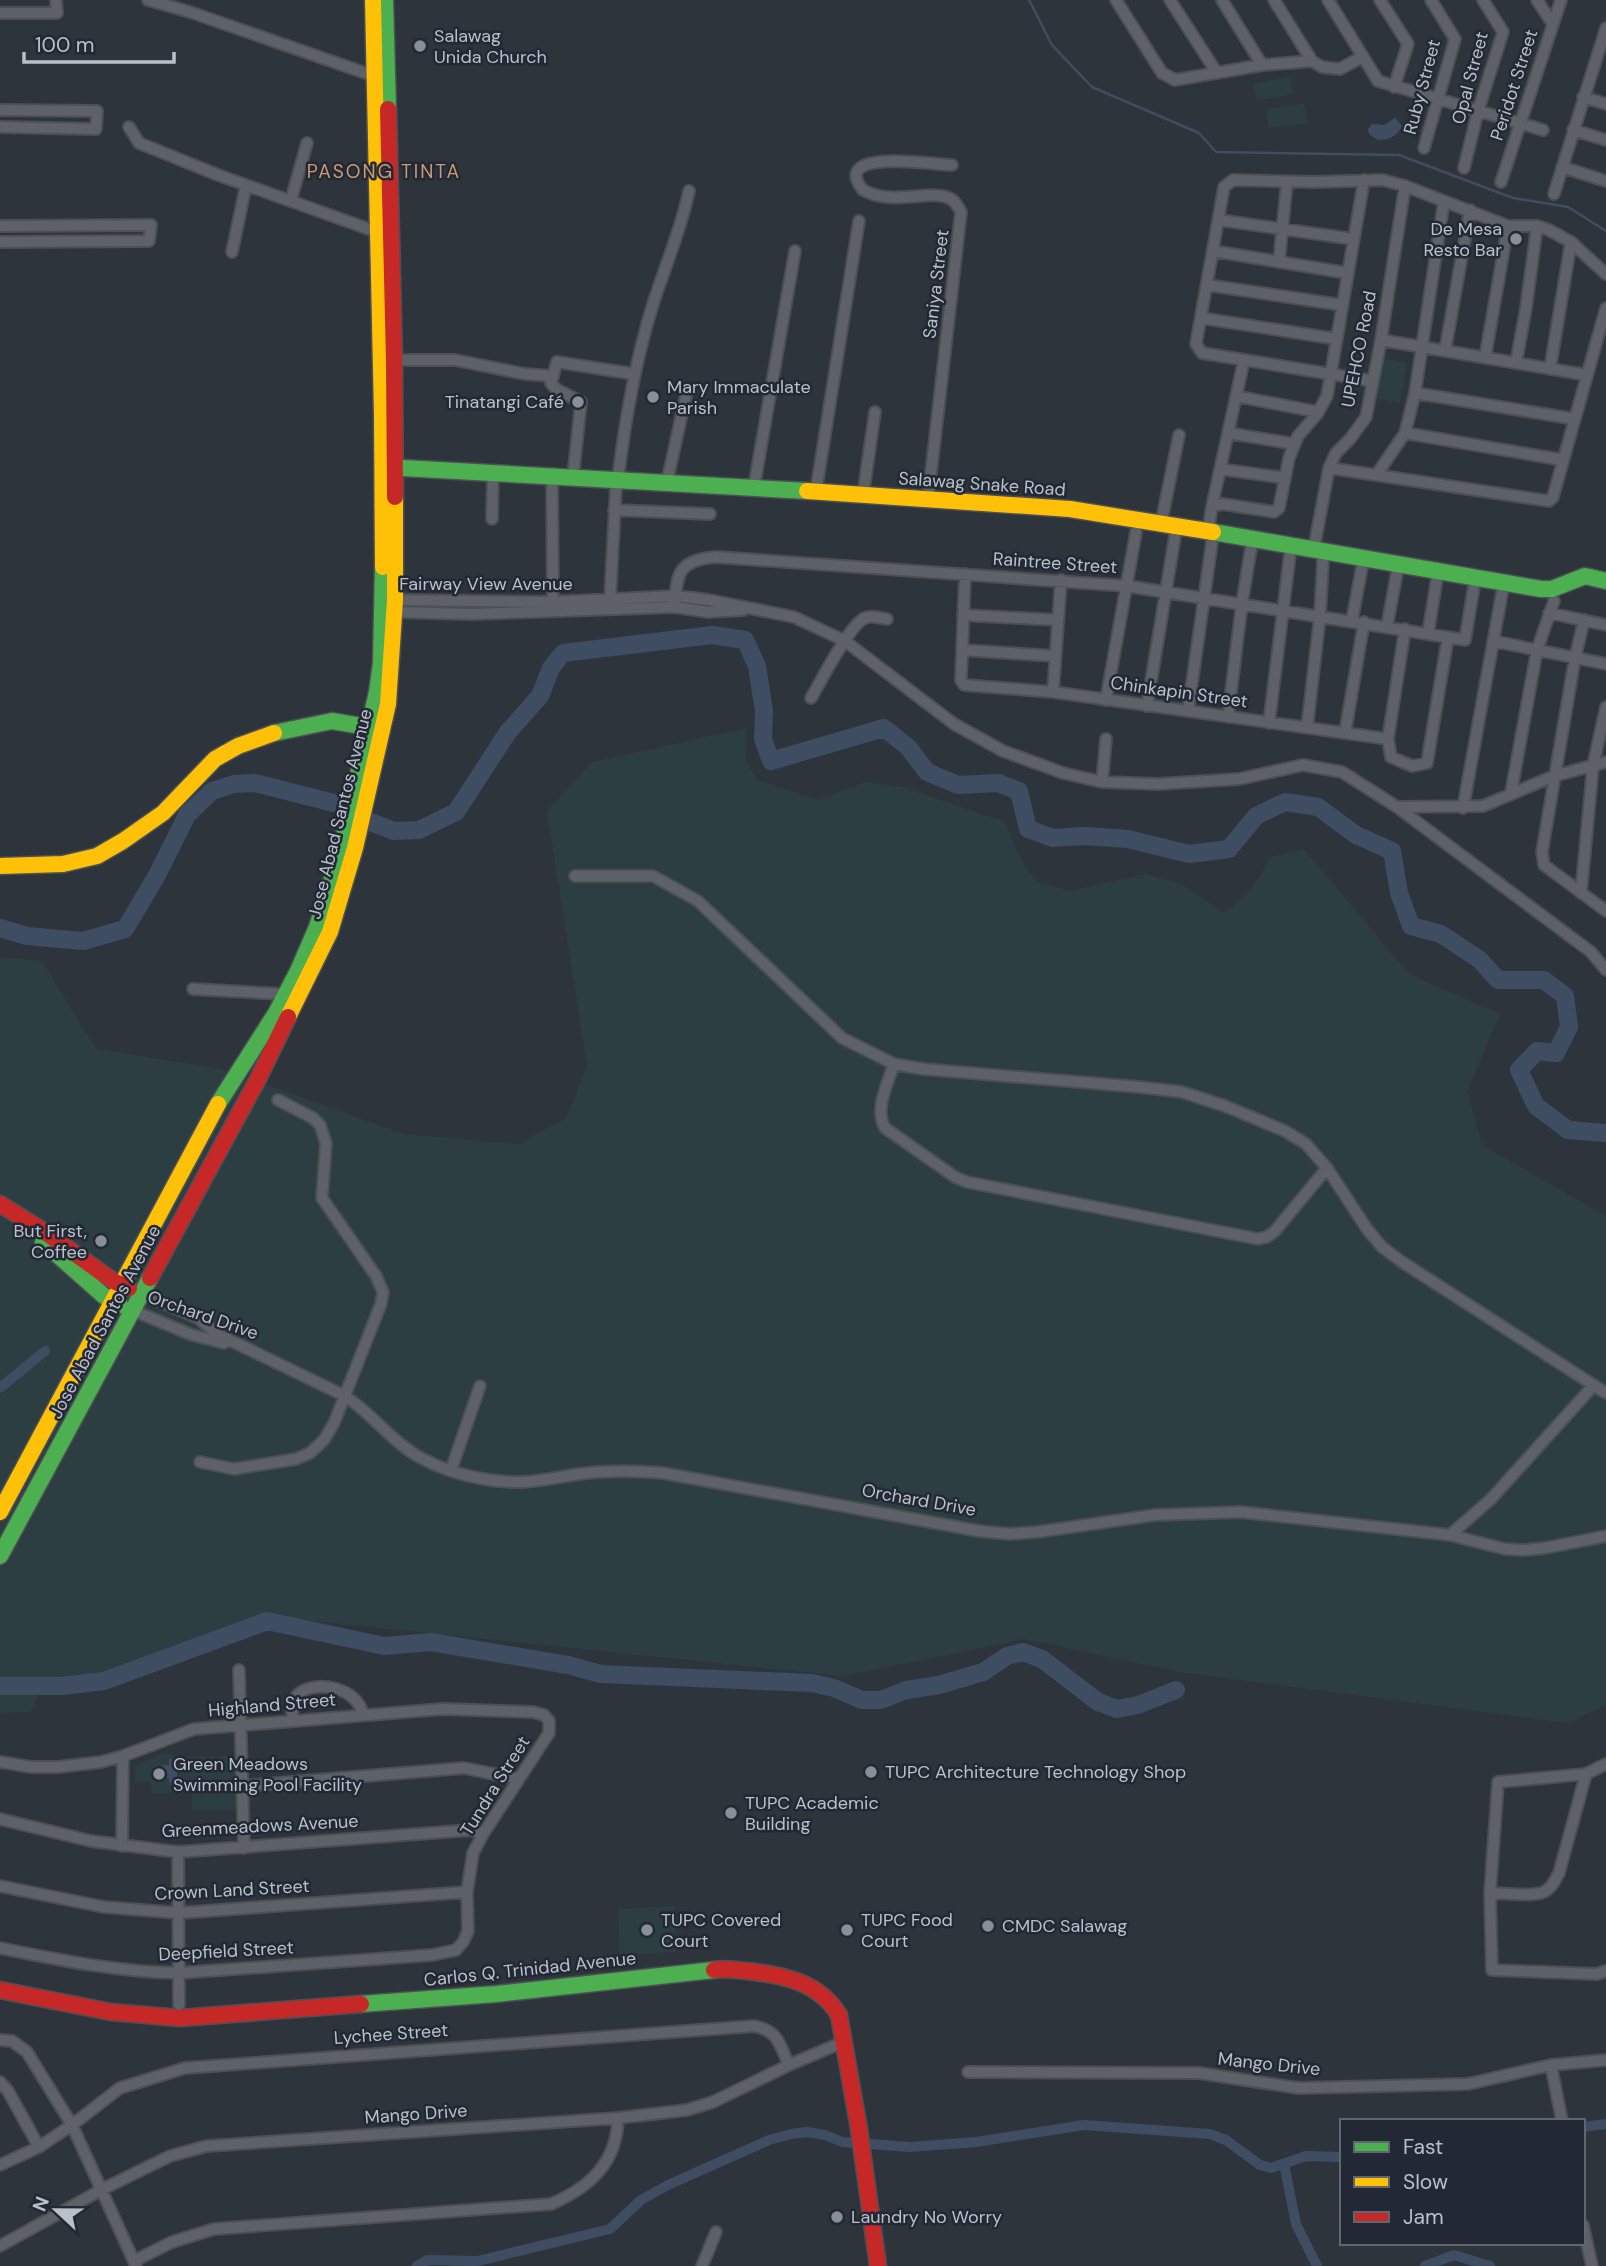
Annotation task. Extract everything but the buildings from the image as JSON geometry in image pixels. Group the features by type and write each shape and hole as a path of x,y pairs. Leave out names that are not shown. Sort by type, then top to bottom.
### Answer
{"main road":[{"name":"Jose Abad Santos Avenue","path":"0,1556 258,1079 292,999 330,932 377,729 379,682 391,606 388,360 380,76 373,0"},
{"name":"Jose Abad Santos Avenue","path":"380,76 385,0"},
{"name":"Salawag Snake Road","path":"388,468 573,477 617,484 667,482 754,487 1070,509 1161,524 1210,537 1541,589 1552,589 1585,576 1606,581"},
{"name":"Salawag Snake Road","path":"1572,583 1606,591"},
{"path":"0,866 29,868 57,865 87,859 115,845 164,813 214,759 238,745 306,724 334,721 377,729"},
{"name":"Jose Abad Santos Avenue","path":"0,1511 223,1093 292,999"},
{"name":"Orchard Drive","path":"0,1204 121,1285 141,1293"},
{"name":"Orchard Drive","path":"0,1210 112,1301 132,1310"},
{"name":"Carlos Q. Trinidad Avenue","path":"0,1990 89,2010 136,2017 180,2018 496,1994 720,1969 776,1974 809,1985 833,2005 839,2015 859,2129 878,2266"}],"street":[{"path":"0,13 57,13 56,0"},
{"path":"148,0 380,76"},
{"path":"1116,0 1165,77 1175,80 1262,65 1312,61"},
{"path":"1170,0 1217,73"},
{"path":"1222,0 1262,65"},
{"path":"1274,0 1312,61 1322,67 1340,69 1362,57"},
{"path":"1328,0 1378,81 1543,131"},
{"path":"1380,0 1408,44 1394,87"},
{"name":"Ruby Street","path":"1424,148 1455,39 1431,0"},
{"name":"Opal Street","path":"1464,168 1478,111 1503,32 1483,0"},
{"path":"1537,0 1552,23"},
{"name":"Peridot Street","path":"1501,182 1561,0"},
{"path":"1554,194 1583,97 1600,65 1606,28"},
{"path":"1583,97 1606,104"},
{"path":"0,110 97,111 96,129 0,127"},
{"path":"129,127 139,143 246,185 384,232"},
{"path":"1573,130 1606,141"},
{"path":"291,201 307,143"},
{"name":"Saniya Street","path":"929,499 961,212 954,201 943,196 891,199 880,197 863,190 858,178 860,168 864,164 878,162 952,165"},
{"path":"1562,167 1606,181"},
{"path":"1373,381 1202,353 1196,344 1224,187 1233,180 1383,180 1508,226 1537,226 1571,242 1606,274"},
{"path":"1212,506 1223,504 1274,512 1279,508 1298,436 1318,412 1327,396 1364,180"},
{"path":"1279,262 1287,182"},
{"path":"232,252 246,185"},
{"name":"UPEHCO Road","path":"1307,728 1320,616 1319,554 1329,468 1336,453 1366,416 1381,341 1405,186"},
{"path":"610,600 614,510 624,424 653,303 681,226 688,191"},
{"path":"1377,474 1405,433 1415,393 1444,201"},
{"path":"1445,351 1470,210"},
{"path":"1219,220 1353,239"},
{"path":"816,491 859,221"},
{"path":"0,226 151,225 149,241 0,242"},
{"path":"1485,358 1508,226"},
{"path":"1516,363 1527,308 1537,226"},
{"path":"1550,369 1571,242"},
{"path":"754,487 795,251"},
{"path":"1213,251 1347,273"},
{"path":"1207,285 1342,305"},
{"path":"1329,468 1549,501 1553,497 1606,308"},
{"path":"1201,318 1337,339"},
{"path":"1381,341 1587,375"},
{"path":"388,360 455,360 552,376"},
{"path":"1188,711 1206,597 1212,506 1244,360"},
{"path":"573,477 581,402 551,383 557,362 634,374"},
{"path":"667,482 687,391"},
{"path":"1415,393 1575,419"},
{"path":"1236,396 1318,412"},
{"path":"863,495 875,412"},
{"path":"1228,433 1295,444"},
{"path":"1405,433 1563,460"},
{"path":"1161,524 1179,435"},
{"path":"1220,469 1285,478"},
{"path":"492,519 494,474"},
{"path":"552,476 553,607"},
{"path":"614,510 710,514"},
{"path":"1106,700 1136,532"},
{"path":"1147,706 1175,536"},
{"path":"1228,717 1251,548"},
{"path":"1269,723 1290,554"},
{"name":"Raintree Street","path":"675,601 678,575 685,565 697,558 706,557 1061,580 1166,590 1465,640 1475,586"},
{"path":"1352,620 1362,567"},
{"path":"1387,626 1397,572"},
{"path":"965,574 961,650 1055,656"},
{"path":"1428,634 1437,578"},
{"path":"1053,692 1061,580"},
{"path":"1463,808 1502,593"},
{"name":"Fairway View Avenue","path":"553,607 610,600 675,601 708,612 757,610 794,617 845,641 954,724 1003,751 1063,773 1102,782 1158,785 1239,779 1303,765 1342,772 1397,807 1591,952 1606,970"},
{"name":"Fairway View Avenue","path":"391,606 553,607 675,601"},
{"path":"1511,793 1537,650 1553,601"},
{"path":"1549,613 1606,625"},
{"path":"963,615 1058,620"},
{"path":"811,698 854,627 868,616 887,619"},
{"path":"1584,620 1542,852 1544,865 1606,911"},
{"path":"1345,733 1364,622"},
{"path":"1405,629 1388,739 1391,757 1412,766 1427,763 1448,637"},
{"path":"1493,641 1606,664"},
{"name":"Chinkapin Street","path":"961,650 961,680 964,685 1053,692 1388,739"},
{"path":"1581,893 1593,766 1606,707"},
{"path":"1102,782 1107,739"},
{"path":"1397,807 1483,806 1554,776 1606,762"},
{"path":"575,876 653,876 698,901 842,1038 894,1064 923,1069 1182,1092 1226,1106 1285,1131 1306,1144 1327,1168 1382,1247 1606,1393"},
{"path":"193,989 292,999"},
{"path":"894,1064 881,1103 881,1121 885,1128 955,1177 967,1182 1258,1239 1275,1231 1327,1168"},
{"path":"200,1462 234,1469 296,1459 310,1453 324,1440 376,1320 383,1292 376,1276 322,1198 326,1143 320,1125 313,1118 278,1100"},
{"name":"Orchard Drive","path":"141,1293 198,1318 217,1334 345,1396 359,1405 405,1448 423,1459 451,1470 487,1479 524,1482 590,1472 628,1470 663,1473 979,1531 1009,1534 1155,1515 1241,1512 1450,1535 1505,1549 1523,1550 1606,1536"},
{"name":"Orchard Drive","path":"132,1310 192,1335 259,1355"},
{"path":"451,1470 480,1386"},
{"path":"1450,1535 1491,1499 1593,1386"},
{"path":"239,1670 244,1848"},
{"path":"293,1721 293,1701 296,1696 322,1688 345,1691 356,1697 363,1715"},
{"name":"Highland Street","path":"0,1762 31,1767 58,1767 101,1762 194,1729 443,1709 521,1712 544,1715 549,1721"},
{"name":"Tundra Street","path":"456,1950 468,1931 467,1892 473,1853 549,1733 549,1721"},
{"path":"122,1846 123,1756"},
{"path":"1606,1764 1586,1774 1498,1782 1490,1893 1492,1970 1597,1974 1606,1970"},
{"path":"243,1786 464,1769 519,1779"},
{"path":"1490,1893 1537,1894 1545,1892 1553,1885 1559,1873 1586,1774"},
{"name":"Greenmeadows Avenue","path":"0,1819 91,1841 178,1852 471,1830 483,1834"},
{"path":"178,1852 179,2005"},
{"name":"Crown Land Street","path":"0,1886 104,1907 179,1913 467,1892"},
{"name":"Deepfield Street","path":"0,1948 87,1965 138,1972 179,1973 432,1955 456,1950"},
{"name":"Lychee Street","path":"0,2165 39,2147 120,2088 185,2068 754,2026 768,2028 775,2035 789,2065"},
{"path":"0,2040 12,2041 27,2052 72,2125 135,2263 172,2242 214,2229 551,2204 571,2196 590,2182 609,2158 617,2136 618,2118"},
{"name":"Mango Drive","path":"0,2246 103,2189 170,2156 208,2146 618,2118 687,2110 713,2102 844,2042"},
{"name":"Mango Drive","path":"968,2072 1199,2073 1298,2088 1468,2084 1551,2065 1606,2060"},
{"path":"1551,2065 1562,2119"},
{"path":"0,2082 8,2091 39,2147"},
{"path":"702,2266 716,2232"},
{"path":"1585,2234 1592,2266"}],"shaded area":[{"path":"1290,77 1293,94 1257,101 1253,84"},
{"path":"1304,104 1307,123 1269,128 1266,109"},
{"path":"1381,358 1407,363 1400,403 1374,398"},
{"path":"747,728 746,762 758,780 818,800 866,782 903,787 1005,822 1018,854 1036,882 1069,891 1145,874 1182,884 1222,912 1245,895 1270,857 1304,849 1409,974 1500,1014 1467,1091 1482,1145 1606,1216 1606,1705 1567,1723 1179,1672 1025,1639 842,1676 266,1616 99,1674 47,1680 0,1677 0,957 42,961 96,1049 222,1069 404,1134 518,1144 566,1118 587,1065 547,811 592,762"},
{"path":"0,1687 39,1692 31,1712 0,1713"},
{"path":"162,1753 183,1757 236,1756 236,1811 192,1811 192,1793 151,1793 151,1781 135,1782 134,1767"},
{"name":"TUPC Covered Court","path":"674,1906 676,1952 620,1955 618,1909"}],"water":[{"path":"1395,118 1402,126 1393,137 1378,140 1369,134 1368,129 1372,124 1384,125"},
{"path":"169,1759 177,1760 177,1783 169,1783 169,1778 163,1778 160,1773 155,1776 152,1773 154,1766 169,1765"}],"waterway":[{"path":"1029,0 1052,45 1092,87 1199,133 1216,152 1399,155 1513,198 1568,207 1606,231"},
{"path":"0,928 27,936 83,941 125,929 156,877 187,815 212,791 234,784 255,783 342,805 368,821 394,831 419,830 456,812 508,732 540,696 551,668 563,653 712,635 745,640 757,666 764,711 763,739 771,761 884,728 908,747 927,772 958,785 998,783 1019,791 1028,829 1053,838 1084,836 1128,839 1189,854 1229,849 1256,816 1285,802 1318,807 1356,835 1392,851 1399,893 1411,926 1441,934 1480,960 1498,980 1544,980 1565,996 1569,1027 1556,1053 1537,1051 1519,1070 1536,1106 1568,1130 1606,1133"},
{"path":"0,1388 45,1351"},
{"path":"0,1686 62,1686 104,1681 267,1621 384,1646 431,1642 568,1665 601,1674 812,1683 834,1688 862,1700 881,1700 906,1690 939,1685 983,1672 1007,1656 1023,1652 1042,1659 1098,1702 1117,1709 1138,1705 1176,1690"},
{"path":"1585,2127 1606,2124"},
{"path":"417,2266 427,2260 478,2261 610,2229 641,2200 668,2185 769,2140 807,2132 842,2142 910,2147 976,2142 1084,2125 1210,2134 1226,2140 1260,2165 1271,2168 1306,2156 1340,2157"},
{"path":"1284,2164 1296,2224 1317,2266"},
{"path":"1425,2266 1454,2255 1490,2266"}],"traffic: fast":[{"path":"385,0 388,109"},
{"path":"385,467 807,491"},
{"path":"1213,532 1541,589 1552,589 1585,576 1606,581"},
{"path":"218,1104 276,1013 298,971 317,927 340,853 377,692 381,663 383,567"},
{"path":"274,733 332,721 379,729"},
{"path":"43,1242 104,1296 120,1305"},
{"path":"0,1556 150,1278"},
{"path":"361,2004 496,1994 714,1970"}],"traffic: slow":[{"path":"373,0 383,567"},
{"path":"807,491 1070,509 1213,532"},
{"path":"288,1017 330,932 355,848 388,704 395,600 395,497"},
{"path":"0,866 63,864 97,856 163,813 215,759 238,746 274,733"},
{"path":"0,1512 218,1104"}],"traffic: jam":[{"path":"388,109 395,497"},
{"path":"150,1278 258,1079 288,1017"},
{"path":"0,1204 45,1232 113,1281 129,1288"},
{"path":"714,1970 760,1973 799,1982 821,1995 839,2015 859,2129 878,2266"},
{"path":"0,1990 111,2012 180,2018 361,2004"}],"place":[{"name":"Salawag Unida Church","path":"420,46"},
{"name":"De Mesa Resto Bar","path":"1516,239"},
{"name":"Mary Immaculate Parish","path":"653,397"},
{"name":"Tinatangi Café","path":"578,402"},
{"name":"But First, Coffee","path":"101,1241"},
{"name":"TUPC Architecture Technology Shop","path":"871,1772"},
{"name":"Green Meadows Swimming Pool Facility","path":"159,1774"},
{"name":"TUPC Academic Building","path":"731,1813"},
{"name":"CMDC Salawag","path":"988,1926"},
{"name":"TUPC Covered Court","path":"647,1930"},
{"name":"TUPC Food Court","path":"847,1930"},
{"name":"Laundry No Worry","path":"837,2217"}],"district":[{"name":"PASONG TINTA","path":"384,171"}]}
